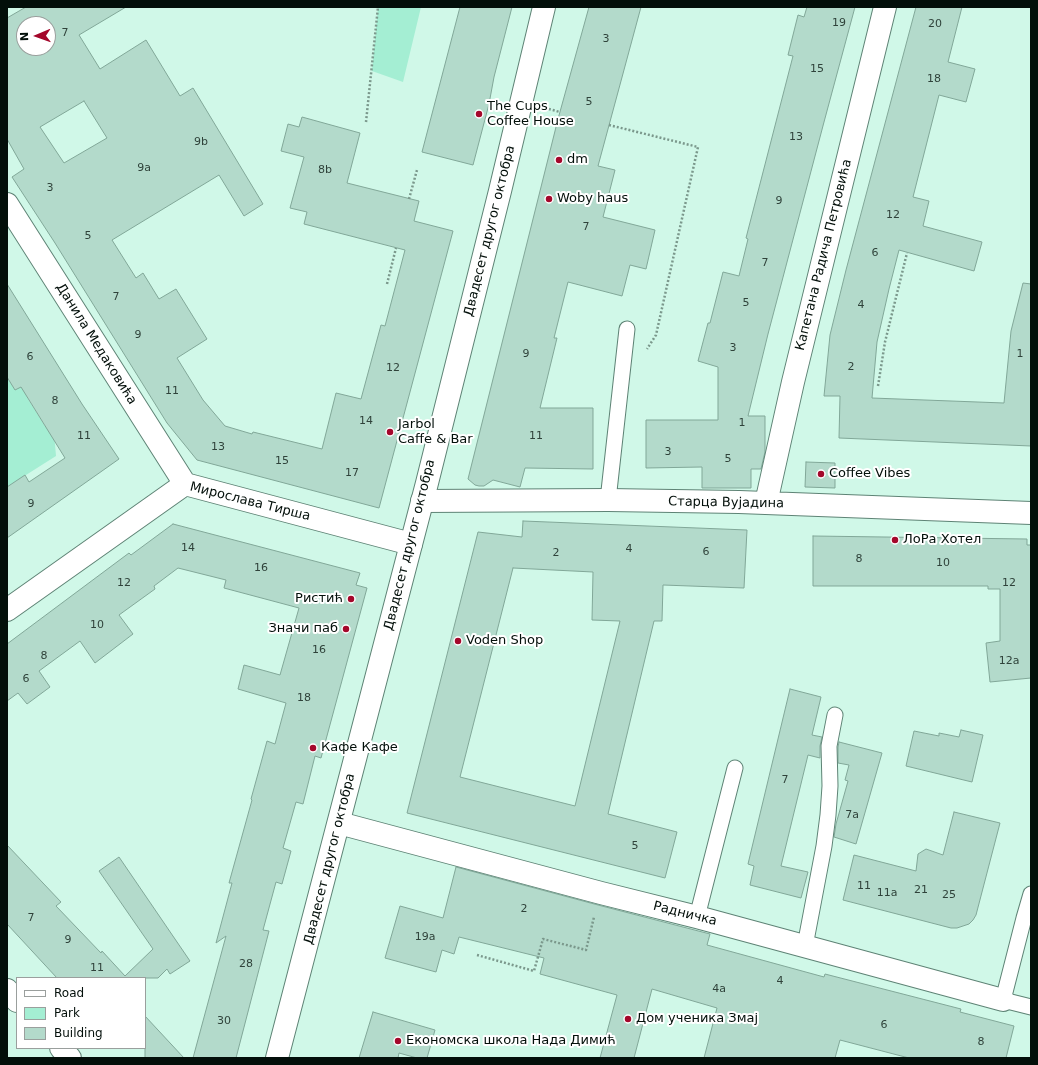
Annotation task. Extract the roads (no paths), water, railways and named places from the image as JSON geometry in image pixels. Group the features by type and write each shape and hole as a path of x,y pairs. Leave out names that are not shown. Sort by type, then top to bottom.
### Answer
{"street":[{"name":"Двадесет другог октобра","path":"277,1058 422,501 498,199 544,7"},
{"name":"Капетана Радича Петровића","path":"766,503 791,387 885,7"},
{"name":"Данила Медаковића","path":"7,204 185,484"},
{"name":"Мирослава Тирша","path":"7,610 185,484 410,544"},
{"name":"Старца Вујадина","path":"422,501 608,500 766,503 1031,513"},
{"name":"Радничка","path":"339,823 601,893 697,916 1003,1000"},
{"path":"7,990 16,1000"},
{"path":"62,1049 70,1058"}],"lane":[{"path":"608,500 627,329"},
{"path":"805,946 824,846 830,786 828,758 829,746 835,715"},
{"path":"697,916 735,768"},
{"path":"1003,1000 1031,894"},
{"name":"Радничка","path":"1003,1000 1031,1007"}],"place":[{"name":"The Cups Coffee House","path":"479,114"},
{"name":"dm","path":"559,160"},
{"name":"Woby haus","path":"549,199"},
{"name":"Jarbol Caffe & Bar","path":"390,432"},
{"name":"Coffee Vibes","path":"821,474"},
{"name":"ЛоРа Хотел","path":"895,540"},
{"name":"Ристић","path":"351,599"},
{"name":"Значи паб","path":"346,629"},
{"name":"Voden Shop","path":"458,641"},
{"name":"Кафе Кафе","path":"313,748"},
{"name":"Дом ученика Змај","path":"628,1019"},
{"name":"Економска школа Нада Димић","path":"398,1041"}]}
